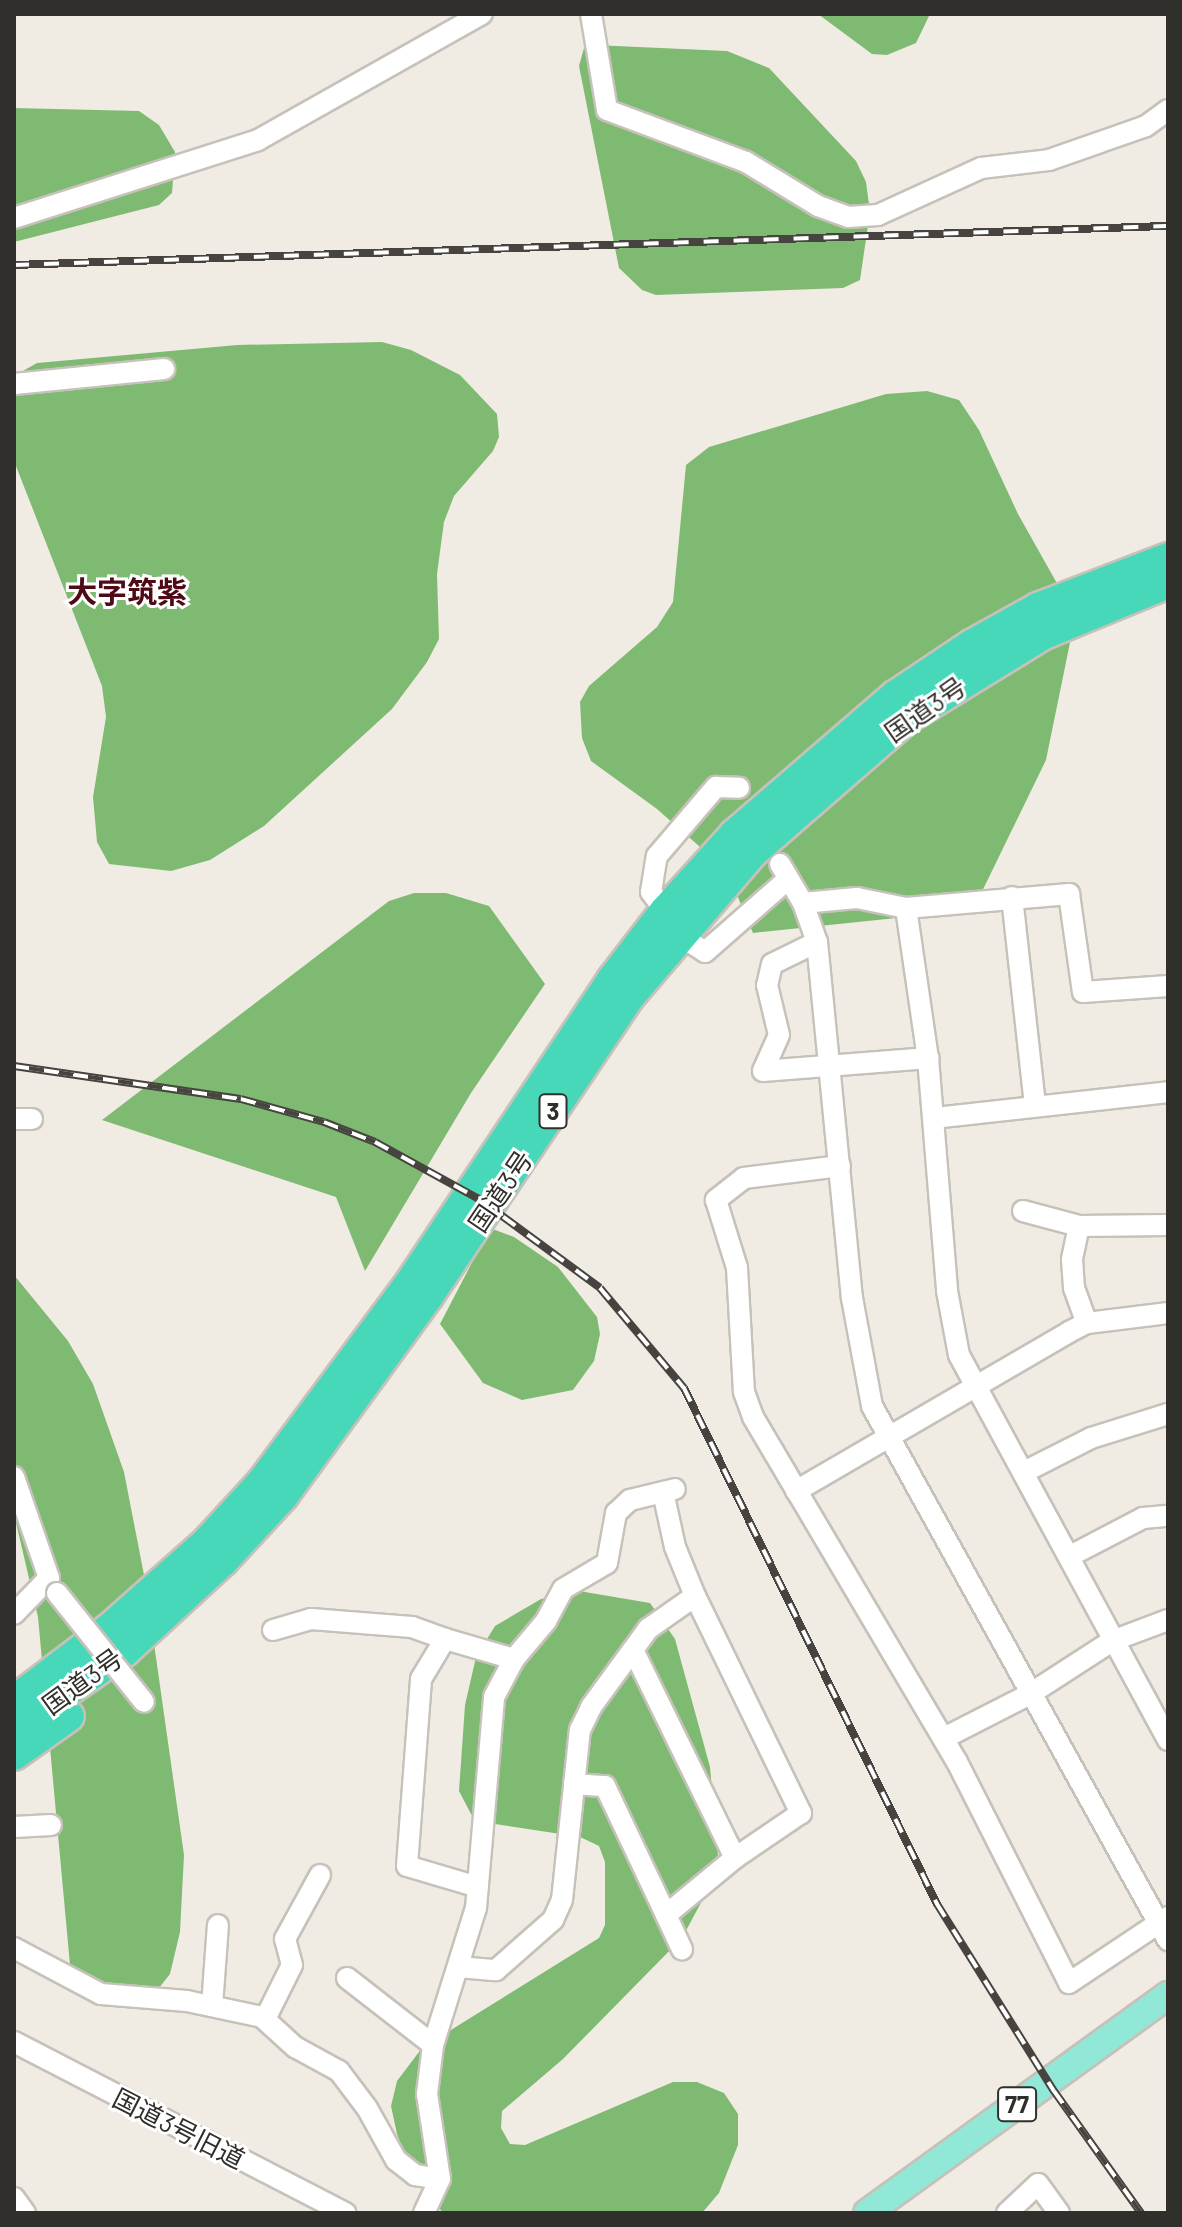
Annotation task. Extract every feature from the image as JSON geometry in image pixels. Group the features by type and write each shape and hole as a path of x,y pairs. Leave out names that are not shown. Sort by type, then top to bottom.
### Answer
{"highway":[{"name":"国道3号","path":"14,1728 125,1651 223,1561 283,1496 354,1400 630,996 672,923 735,834 895,696 1038,608 1168,558"},
{"name":"国道3号","path":"14,1701 109,1629 208,1541 317,1414 612,980 774,831 907,718 1042,635 1168,583"},
{"path":"14,1755 89,1701 233,1578 289,1506 354,1400"},
{"path":"14,1676 59,1647 164,1559 317,1414"}],"main road":[{"name":"77","path":"867,2213 1168,1995"}],"street":[{"path":"14,218 258,140 350,93 482,14"},
{"path":"591,14 607,110 746,162 818,206 848,217 878,215 981,168 1049,160 1146,126 1168,110"},
{"path":"14,384 164,369"},
{"path":"739,788 716,787 657,856 651,892 672,923 705,952 784,872 803,903 817,942 861,1369 886,1434 1030,1694 1165,1927 1069,1983 944,1738 753,1417 744,1392 737,1268 716,1200 744,1178 840,1166"},
{"path":"803,903 857,898 906,908 1069,894 1083,992 1168,986"},
{"path":"1012,897 1035,1106"},
{"path":"906,908 928,1058 947,1291 959,1355 974,1388 1024,1472 1112,1641 1168,1740"},
{"path":"817,942 772,964 767,985 779,1035 763,1071 928,1058"},
{"path":"934,1118 1168,1092"},
{"path":"1023,1211 1079,1226 1168,1225"},
{"path":"1079,1226 1072,1259 1074,1288 1087,1323"},
{"path":"796,1491 886,1434 1087,1323 1168,1313"},
{"path":"1024,1472 1091,1438 1142,1418 1168,1414"},
{"path":"14,1477 53,1585 144,1702"},
{"path":"424,2213 440,2179 427,2094 433,2045 458,1967 478,1887 494,1697 514,1659 546,1621 563,1589 607,1563 616,1513 630,1500 669,1490 675,1547 695,1596 801,1813 735,1858 666,1915"},
{"path":"1070,1556 1143,1518 1168,1516"},
{"path":"14,1614 53,1585"},
{"path":"458,1967 496,1970 553,1920 562,1900 580,1730 633,1650 667,1612 695,1596"},
{"path":"273,1630 311,1619 412,1627 514,1659"},
{"path":"944,1738 1030,1694 1112,1641 1168,1620"},
{"path":"445,1639 421,1679 407,1866 478,1887"},
{"path":"633,1650 735,1858"},
{"path":"574,1784 605,1786 682,1949"},
{"path":"14,1827 51,1825"},
{"path":"265,2019 292,1965 285,1939 320,1875"},
{"path":"212,2006 218,1925"},
{"path":"14,1948 101,1994 212,2006 265,2019 295,2047 339,2071 367,2108 396,2160 415,2175 440,2179"},
{"path":"347,1978 433,2045"},
{"name":"国道3号旧道","path":"14,2042 346,2213"},
{"path":"1007,2213 1038,2184 1059,2213"}],"green space":[{"path":"818,14 930,14 916,43 887,55 872,54"},
{"path":"594,45 727,51 769,68 856,161 866,182 870,212 860,280 843,288 656,295 642,290 619,268 579,66 584,48"},
{"path":"14,108 139,111 159,125 175,152 172,193 159,205 14,242"},
{"path":"382,342 411,350 460,375 497,414 499,437 493,451 454,496 444,522 437,574 439,639 427,662 392,709 264,826 210,860 171,871 109,864 97,842 93,797 106,717 102,686 14,461 14,376 37,363 237,345"},
{"path":"927,391 959,400 979,430 1018,514 1063,594 1073,628 1046,760 973,910 753,933 737,895 708,854 657,809 591,761 582,738 580,702 589,686 657,627 673,602 686,465 709,447 886,394"},
{"path":"414,893 446,893 489,906 545,984 471,1093 365,1271 336,1197 102,1120 389,901"},
{"path":"490,1228 514,1237 558,1267 597,1317 600,1334 594,1361 573,1390 522,1400 483,1383 440,1324"},
{"path":"14,1275 68,1341 93,1384 124,1472 145,1580 184,1855 180,1932 170,1974 151,1998 81,1989 70,1965 38,1617 14,1514"},
{"path":"579,1591 650,1603 675,1639 710,1767 718,1855 710,1886 682,1938 563,2059 502,2111 501,2128 510,2144 525,2145 673,2082 697,2082 724,2093 738,2114 738,2145 719,2193 702,2213 443,2213 411,2171 397,2134 391,2106 397,2081 422,2048 599,1938 605,1925 605,1862 599,1846 580,1837 482,1822 471,1814 459,1791 465,1705 476,1657 495,1626 541,1599"}],"railway":[{"path":"14,265 1168,226"},
{"path":"14,1066 241,1099 324,1122 375,1142 479,1199 600,1288 684,1388 937,1904 1054,2091 1141,2213"}],"district":[{"name":"大字筑紫","path":"127,591"}]}
